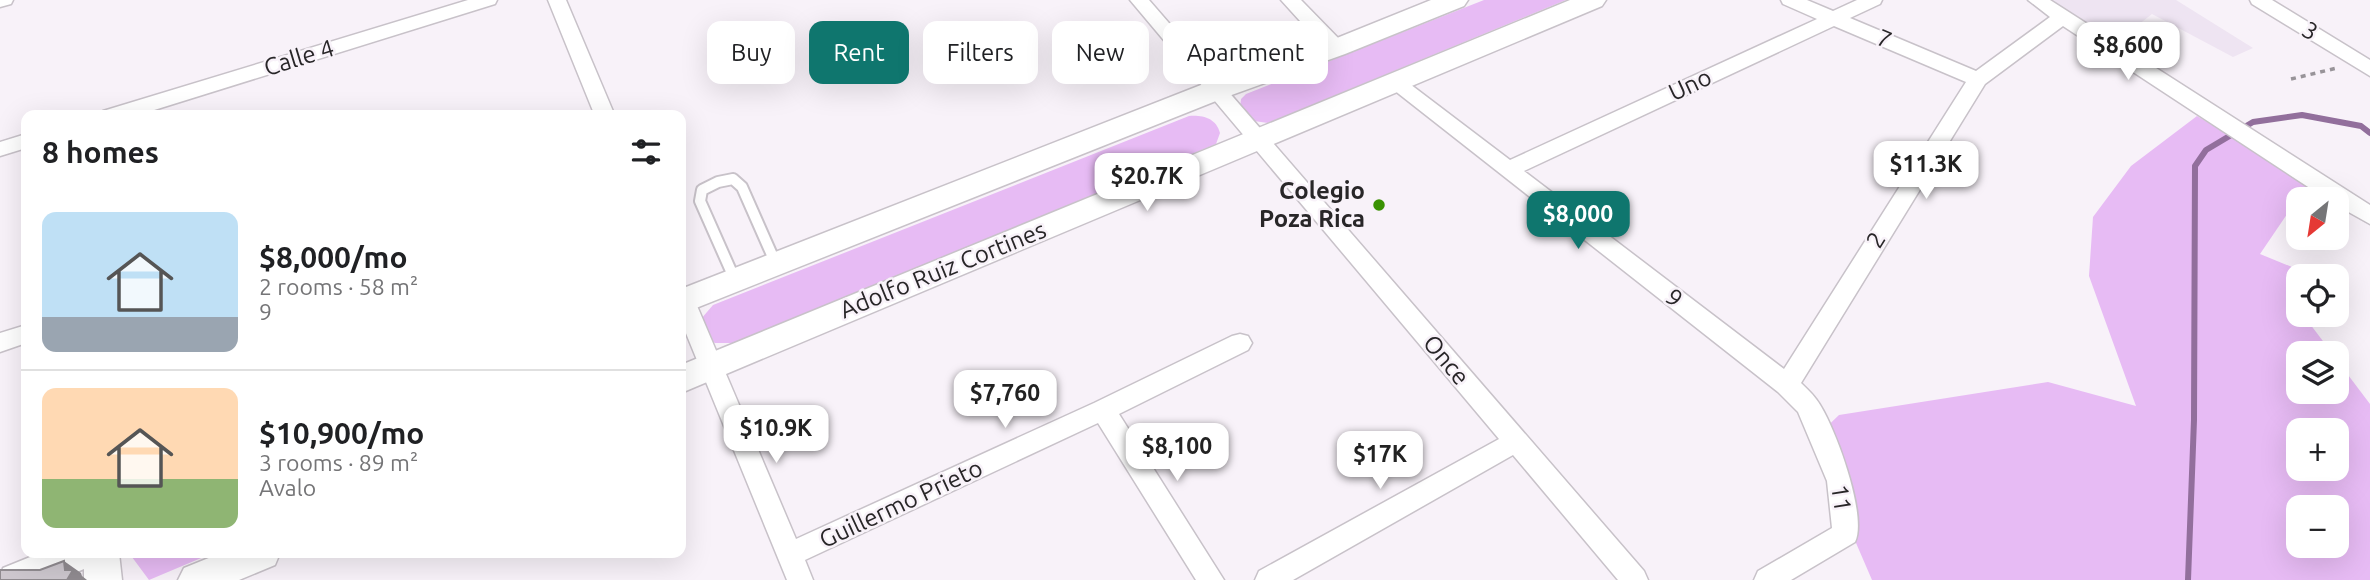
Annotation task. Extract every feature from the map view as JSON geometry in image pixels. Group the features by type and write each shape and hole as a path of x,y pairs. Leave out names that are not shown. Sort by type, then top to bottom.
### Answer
{"main road":[{"path":"686,298 1216,90 1336,48 1455,0"},
{"name":"Adolfo Ruiz Cortines","path":"686,377 1593,0"},
{"path":"16,580 69,558"},
{"path":"101,558 103,580"},
{"path":"197,580 250,558"}],"street":[{"name":"Calle 4","path":"130,110 488,0"},
{"path":"556,0 603,110"},
{"name":"Once","path":"1139,0 1635,580"},
{"path":"1290,0 1336,48"},
{"name":"7","path":"1790,0 1978,79"},
{"name":"Uno","path":"1508,170 1873,0"},
{"path":"2037,0 2370,216"},
{"name":"3","path":"2259,0 2367,64"},
{"name":"2","path":"1787,385 1978,79 2064,16"},
{"name":"9","path":"1395,83 1787,385"},
{"path":"0,149 21,143"},
{"path":"686,309 800,580"},
{"path":"0,344 21,336"},
{"name":"Guillermo Prieto","path":"789,555 1103,410 1240,343"},
{"name":"11","path":"1767,580 1846,534 1840,481 1808,406 1787,385"},
{"path":"1103,410 1211,580"},
{"path":"1268,580 1515,442"}],"lane":[{"path":"736,280 700,201 702,190 718,182 733,179 742,187 776,264"}],"path":[{"name":"3","path":"2291,79 2367,64"}],"shaded area":[{"path":"1484,0 1566,0 1268,123 1254,121 1240,108 1241,99 1246,94 1271,84 1328,84 1328,62"},
{"path":"2047,0 2176,0 2253,48 2233,57 2152,14 2116,42"},
{"path":"1189,116 1204,117 1215,124 1220,133 1216,144 734,343 715,343 707,339 701,319 713,305"},
{"path":"2197,116 2309,182 2306,187 2286,187 2286,216 2260,254 2286,265 2286,327 2312,327 2323,341 2286,341 2286,404 2349,404 2349,376 2370,404 2370,580 1872,580 1812,441 1839,415 2048,382 2136,406 2089,276 2093,217 2131,166"},
{"path":"133,558 201,558 149,580"}],"building":[{"path":"64,561 65,570 73,570 67,580 0,580 0,570 40,570"}],"waterway":[{"path":"2188,580 2194,420 2195,166 2206,150 2253,122 2302,115 2361,126 2370,133"}],"place":[{"name":"Colegio Poza Rica","path":"1379,205"}]}
